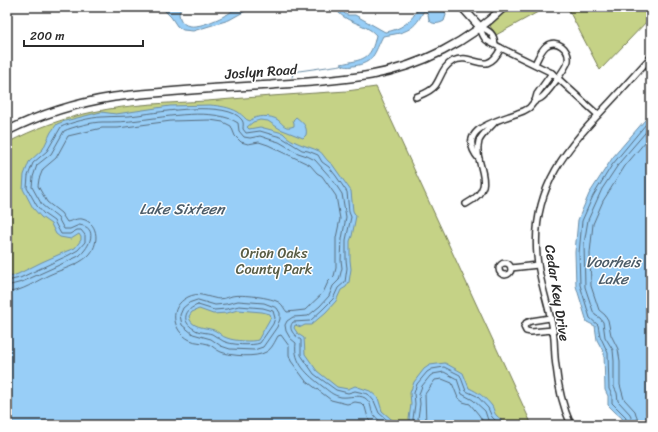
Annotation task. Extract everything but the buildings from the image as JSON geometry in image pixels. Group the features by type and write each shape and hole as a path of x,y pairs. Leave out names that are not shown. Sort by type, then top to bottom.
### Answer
{"street":[{"path":"462,7 480,27 482,35 488,42 496,44 552,74 598,115"},
{"name":"Joslyn Road","path":"7,131 36,117 94,100 114,97 335,80 384,73 414,64 461,41 504,7"},
{"path":"466,204 474,200 481,192 484,183 484,176 479,159 480,139 496,121 528,108 541,98 558,78 568,62 568,56 562,46 553,43 546,46 535,64"},
{"path":"416,97 432,89 442,71 453,61 466,60 486,63 492,62 501,48"},
{"name":"Cedar Key Drive","path":"571,425 561,396 557,378 553,330 538,265 536,239 544,193 562,157 651,57"},
{"path":"536,101 537,94 552,74"},
{"path":"511,268 538,265"},
{"path":"550,318 531,321 526,323 524,327 526,331 531,332 553,330"}],"green space":[{"path":"507,7 547,7 496,35 490,26"},
{"path":"567,7 651,7 651,17 600,70"},
{"name":"Lake Sixteen","path":"376,87 532,425 7,425 7,143 60,121 82,114 107,109 150,104 347,91"}],"water":[{"path":"241,6 263,7 247,10 229,20 193,31 183,30 177,26 171,17 161,7 181,7 179,14 181,21 186,25 193,26 216,20"},
{"path":"335,7 345,7 344,13 347,15 355,15 385,32 401,27 413,17 419,7 441,7 444,9 446,15 444,21 434,23 430,22 428,14 425,11 423,12 416,24 411,28 396,34 383,36 370,60 360,65 344,66 341,64 360,59 369,54 372,50 376,35 366,27 343,16"},
{"name":"Lake Sixteen","path":"210,105 235,110 250,121 259,117 275,118 284,126 291,127 294,126 293,120 296,117 304,124 306,135 303,138 280,129 268,121 260,120 253,122 247,127 249,129 260,127 283,133 295,142 319,151 332,164 351,191 353,211 356,216 350,241 351,269 349,282 346,287 341,290 336,301 311,325 301,327 295,325 294,328 298,334 304,338 305,354 317,371 337,387 348,389 355,386 370,391 378,398 382,411 398,425 7,425 7,278 75,248 81,240 79,234 71,239 60,237 56,234 51,224 41,217 33,208 23,189 24,175 29,162 43,149 51,132 57,124 101,112 116,114 170,106","holes":["199,309 213,314 227,313 238,310 262,312 270,314 271,317 258,340 243,341 234,340 225,337 214,330 195,325 192,323 189,316 192,312"]},
{"name":"Voorheis Lake","path":"651,113 651,425 623,425 622,418 608,405 608,396 605,390 604,353 597,340 595,326 587,322 576,286 575,252 578,220 589,194 613,157"},
{"path":"445,363 463,373 469,388 479,393 487,400 492,406 495,414 505,425 411,425 409,419 411,404 410,393 414,382 424,369 430,365"}],"waterway":[{"path":"292,77 293,74 299,71 341,65"}],"park label":[{"name":"Orion Oaks County Park","path":"274,262"}]}
